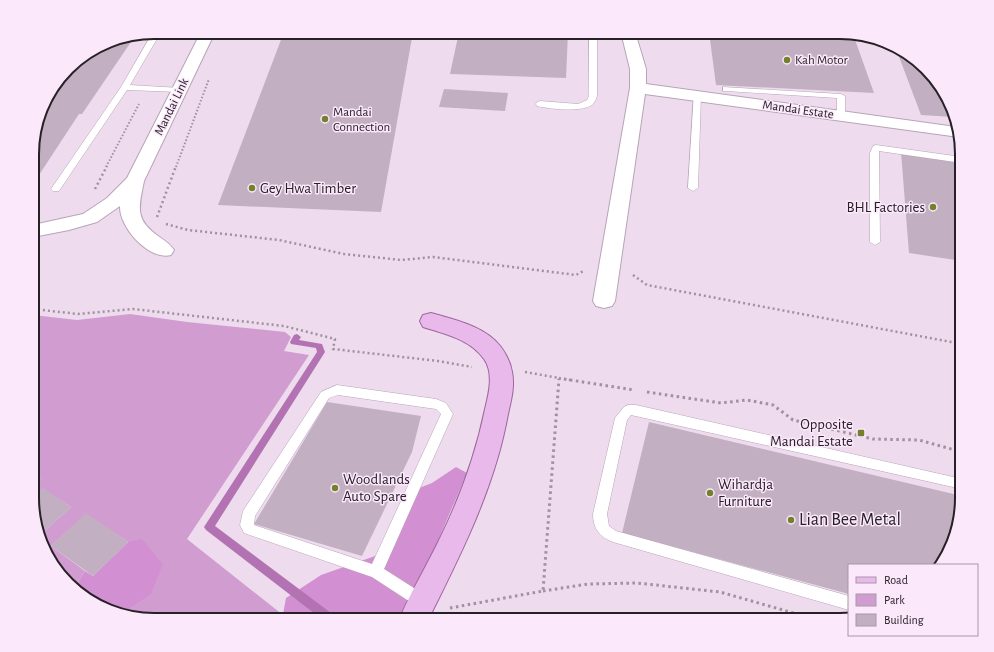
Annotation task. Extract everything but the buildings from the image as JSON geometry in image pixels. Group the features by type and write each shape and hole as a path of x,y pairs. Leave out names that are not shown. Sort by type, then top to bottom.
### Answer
{"main road":[{"path":"418,611 468,506 493,435 502,379 498,363 486,344 478,338 431,321"}],"street":[{"name":"Mandai Link","path":"164,250 141,232 132,221 130,213 135,181 205,39"},
{"path":"604,301 638,88 638,69 630,39"},
{"name":"Mandai Estate","path":"638,88 953,131"},
{"name":"Mandai Link","path":"39,230 70,224 90,218 114,202 135,181"}],"lane":[{"path":"56,189 125,87 154,39"},
{"path":"540,104 578,106 588,104 592,101 593,39"},
{"path":"125,87 180,90"},
{"path":"726,89 841,96 841,116"},
{"path":"693,188 696,95"},
{"path":"875,242 874,153 876,148 955,159"},
{"path":"376,572 447,414 442,406 436,404 333,390 326,395 248,516 247,525 250,529 376,572 418,611"},
{"path":"848,603 606,533 600,523 600,514 621,418 628,410 636,410 955,482"}],"path":[{"path":"156,221 211,76"},
{"path":"95,190 147,88"},
{"path":"163,223 188,230 279,240 344,254 401,260 433,257 576,275 588,268 609,270 631,274 647,285 955,343"},
{"path":"39,310 78,314 133,309 284,326 335,339 333,349 438,361 478,368 525,358 522,372 636,390"},
{"path":"543,591 559,378"},
{"path":"644,391 721,403 747,400 773,405 793,420 873,439 919,440 955,449"},
{"path":"418,611 444,609 588,584 637,583 720,592 794,613"}],"green space":[{"path":"130,314 187,322 285,332 291,337 284,351 309,355 187,539 280,613 154,613 125,609 128,542 86,514 51,546 85,571 77,584 67,574 54,556 44,531 71,507 43,489 39,492 39,480 41,478 39,476 39,316 77,320"}],"shaded area":[{"path":"456,467 467,473 430,559 402,613 283,613 286,598 321,575 378,555 406,493 432,483"},
{"path":"142,539 163,564 151,594 127,610 103,601 90,594 77,584 85,571 93,576 128,542"}],"waterway":[{"path":"297,337 294,342 319,346 321,352 209,527 322,613"}],"place":[{"name":"Kah Motor","path":"787,60"},
{"name":"Mandai Connection","path":"325,119"},
{"name":"Gey Hwa Timber","path":"252,188"},
{"name":"BHL Factories","path":"933,207"},
{"name":"Opposite Mandai Estate","path":"861,433"},
{"name":"Woodlands Auto Spare","path":"335,488"},
{"name":"Wihardja Furniture","path":"710,493"},
{"name":"Lian Bee Metal","path":"791,520"}]}
